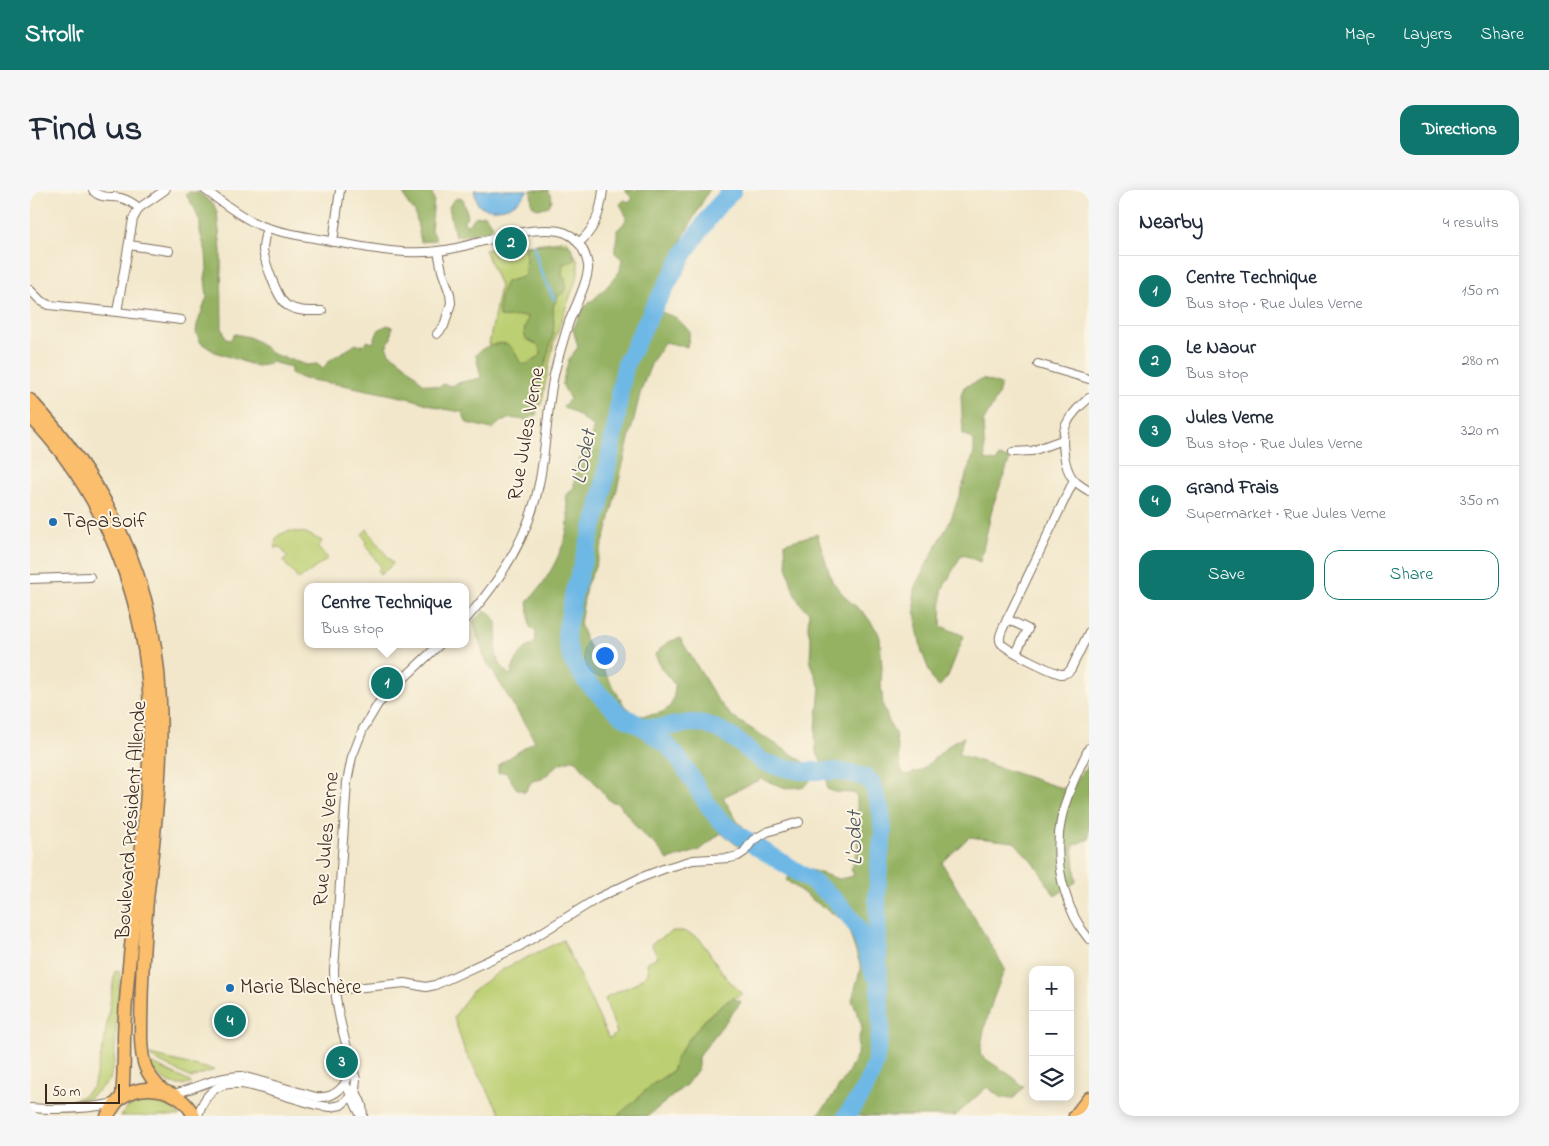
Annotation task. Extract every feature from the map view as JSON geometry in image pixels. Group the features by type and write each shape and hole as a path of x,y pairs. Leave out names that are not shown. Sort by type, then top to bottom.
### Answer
{"main road":[{"name":"Boulevard Président Allende","path":"30,400 71,448 98,488 120,530 137,571 148,609 159,676 160,738 147,904 140,1039 145,1068 154,1082 189,1106 194,1116"},
{"name":"Boulevard Président Allende","path":"30,416 58,449 85,489 102,519 130,586 137,610 144,648 149,702 149,740 119,1100"},
{"path":"107,1116 119,1100 140,1090 148,1089 168,1092"},
{"path":"1075,1116 1089,1098"}],"street":[{"path":"93,190 94,193 100,196 125,199 138,208"},
{"path":"117,312 133,220 138,208 165,190"},
{"path":"205,190 247,219 268,228 333,242 399,251 438,251 522,233 547,230 567,233 578,243 589,234 594,224 603,190"},
{"path":"333,242 340,190"},
{"path":"268,228 264,238 263,250 279,297 286,306 291,308 306,311 322,311"},
{"name":"Rue Jules Verne","path":"469,616 490,591 504,569 522,537 535,503 554,372 563,340 583,289 588,270 586,258 578,243"},
{"path":"129,245 169,251"},
{"path":"437,334 444,326 450,303 450,294 442,271 438,251"},
{"path":"30,290 41,301 49,305 181,320"},
{"path":"1038,364 1089,379"},
{"path":"1089,398 1069,419 1062,440 1066,463 1074,480 1089,491"},
{"path":"1013,452 1032,451 1062,440"},
{"path":"1074,480 1000,634 1000,639 1004,647 1055,672 1064,674 1068,673 1071,669 1089,632"},
{"path":"30,579 90,577"},
{"path":"1007,619 1028,629 1016,653"},
{"name":"Rue Jules Verne","path":"353,1093 356,1079 334,990 347,782 352,757 363,729 378,704 436,648"},
{"path":"1089,748 1068,792 1060,822 1058,845 1060,875 1068,903 1077,923 1089,939"},
{"path":"334,990 405,983 426,987 435,985 520,946 598,898 646,875 693,860 730,858 744,852 752,843 767,832 799,822"},
{"path":"198,1116 206,1097 220,1086 236,1083 274,1088 322,1098 336,1093 345,1083 352,1067"},
{"path":"168,1092 230,1076 248,1077 324,1107 341,1105 353,1093"},
{"name":"Rue Jules Verne","path":"345,1083 353,1093 362,1116"},
{"path":"30,1108 60,1110 98,1106 119,1100"},
{"path":"60,1110 72,1116"}],"green space":[{"path":"402,190 431,190 434,199 431,231 436,240 421,242 415,212 409,206"},
{"path":"531,190 549,190 548,192 552,200 549,206 538,209 532,205"},
{"path":"626,190 709,190 683,237 669,269 645,306 677,318 690,332 687,347 665,342 652,362 641,390 606,534 595,567 586,586 580,624 587,643 624,705 638,716 660,713 669,707 675,685 661,668 655,654 668,642 680,638 717,699 731,716 809,765 810,781 804,787 786,788 761,779 723,797 737,821 754,837 741,848 721,833 700,850 668,860 656,845 643,835 618,803 610,801 575,759 559,764 542,779 532,781 525,792 516,788 506,772 498,773 498,765 535,741 484,657 473,621 485,611 492,614 497,626 496,654 498,660 510,676 521,653 535,643 536,632 530,627 528,601 548,576 559,554 568,520 566,496 574,487 575,468 589,444 594,426 563,406 570,399 562,384 569,359 578,347 573,329 584,308 605,289 620,271 622,259 615,253 615,247 617,230 626,218 620,204 624,200 629,202 633,199"},
{"path":"189,192 199,193 214,205 217,212 221,251 222,328 226,339 230,340 235,334 249,337 273,354 307,365 317,364 323,369 326,364 356,344 362,345 367,341 373,343 379,329 388,325 392,327 391,338 386,347 390,354 407,366 422,383 439,387 444,384 452,386 457,383 481,378 476,355 488,346 504,343 508,345 521,364 527,364 541,355 539,347 526,339 524,332 528,317 499,317 501,294 506,282 525,276 526,246 569,244 574,255 574,261 563,264 562,276 565,278 566,286 564,292 558,296 553,307 553,335 542,376 536,415 526,420 510,418 492,429 467,423 462,412 443,409 412,399 304,379 291,374 291,367 271,362 266,365 256,366 215,352 201,343 196,332 207,297 205,278 207,269 206,252 200,232 200,223 195,209 186,195"},
{"path":"457,198 463,199 468,216 464,223 467,225 475,217 485,215 493,226 490,230 455,237 449,207"},
{"path":"567,240 578,261 578,275 554,341 541,405 478,403 500,286 485,250"},
{"path":"983,379 1001,385 997,398 983,422 985,460 996,462 999,457 1010,459 993,505 980,562 962,554 942,590 941,626 964,636 948,676 939,687 933,681 922,652 917,628 914,596 916,584 951,519 974,453 974,440 963,434 961,396 964,387"},
{"path":"367,529 393,564 380,575 378,570 381,567 365,545 366,541 362,534"},
{"path":"290,531 306,533 322,541 318,548 328,558 299,580 283,561 288,557 279,546 276,549 276,538"},
{"path":"817,534 832,581 846,598 865,614 878,632 880,638 883,705 895,733 901,770 906,775 920,771 953,742 964,737 958,754 1055,786 1073,790 1080,774 1089,765 1089,839 1073,846 1076,882 1055,896 1035,864 1014,842 969,837 942,863 1005,969 990,1010 980,1054 1024,1087 1014,1098 1001,1098 987,1087 955,1116 816,1116 828,1103 857,1055 862,1026 852,1000 861,967 846,922 786,880 795,867 839,879 854,876 851,869 858,848 857,797 853,793 835,792 827,789 827,773 816,751 815,738 820,688 810,660 809,612 800,603 795,594 788,572 786,557 785,543"},
{"path":"673,931 683,931 699,938 725,976 742,994 722,1004 706,1018 682,1050 672,1071 649,1087 617,1116 502,1116 465,1052 454,1017 473,990 505,968 563,940 609,1039 617,1033 605,999 635,984 648,973 647,962 658,957 651,944"},
{"path":"115,971 120,972 114,1064 110,1080 89,1098 70,1101 81,1097 93,1087 104,1044"},
{"path":"733,998 741,1002 698,1057 698,1069 686,1085 648,1116 617,1116 648,1088 671,1073 676,1059 693,1033 717,1009"},
{"path":"150,1055 214,1070 191,1078 152,1058"},
{"path":"151,1063 191,1084 171,1084 153,1070 149,1064"},
{"path":"150,1100 167,1105 180,1116 120,1116 133,1105"}],"water":[{"path":"474,190 527,191 518,202 512,205 505,208 491,209 478,205"}],"waterway":[{"name":"L'Odet","path":"733,190 715,209 687,249 654,307 626,363 599,508 574,592 566,634 572,660 586,681 621,715 643,727 658,728 691,723 704,724 720,730 735,739 763,762 800,771 837,771 858,775 872,783 881,811 883,832 877,897 881,1027 875,1064 870,1078 846,1116"},
{"path":"534,245 539,267 554,299"},
{"name":"L'Odet","path":"643,727 672,750 720,820 753,845 807,878 839,905 853,921 860,933 874,974"}],"place":[{"name":"Le Naour","path":"511,243"},
{"name":"Tapa'soif","path":"53,522"},
{"name":"Centre Technique","path":"387,683"},
{"name":"Marie Blachère","path":"230,988"},
{"name":"Grand Frais","path":"230,1021"},
{"name":"Jules Verne","path":"342,1062"}]}
